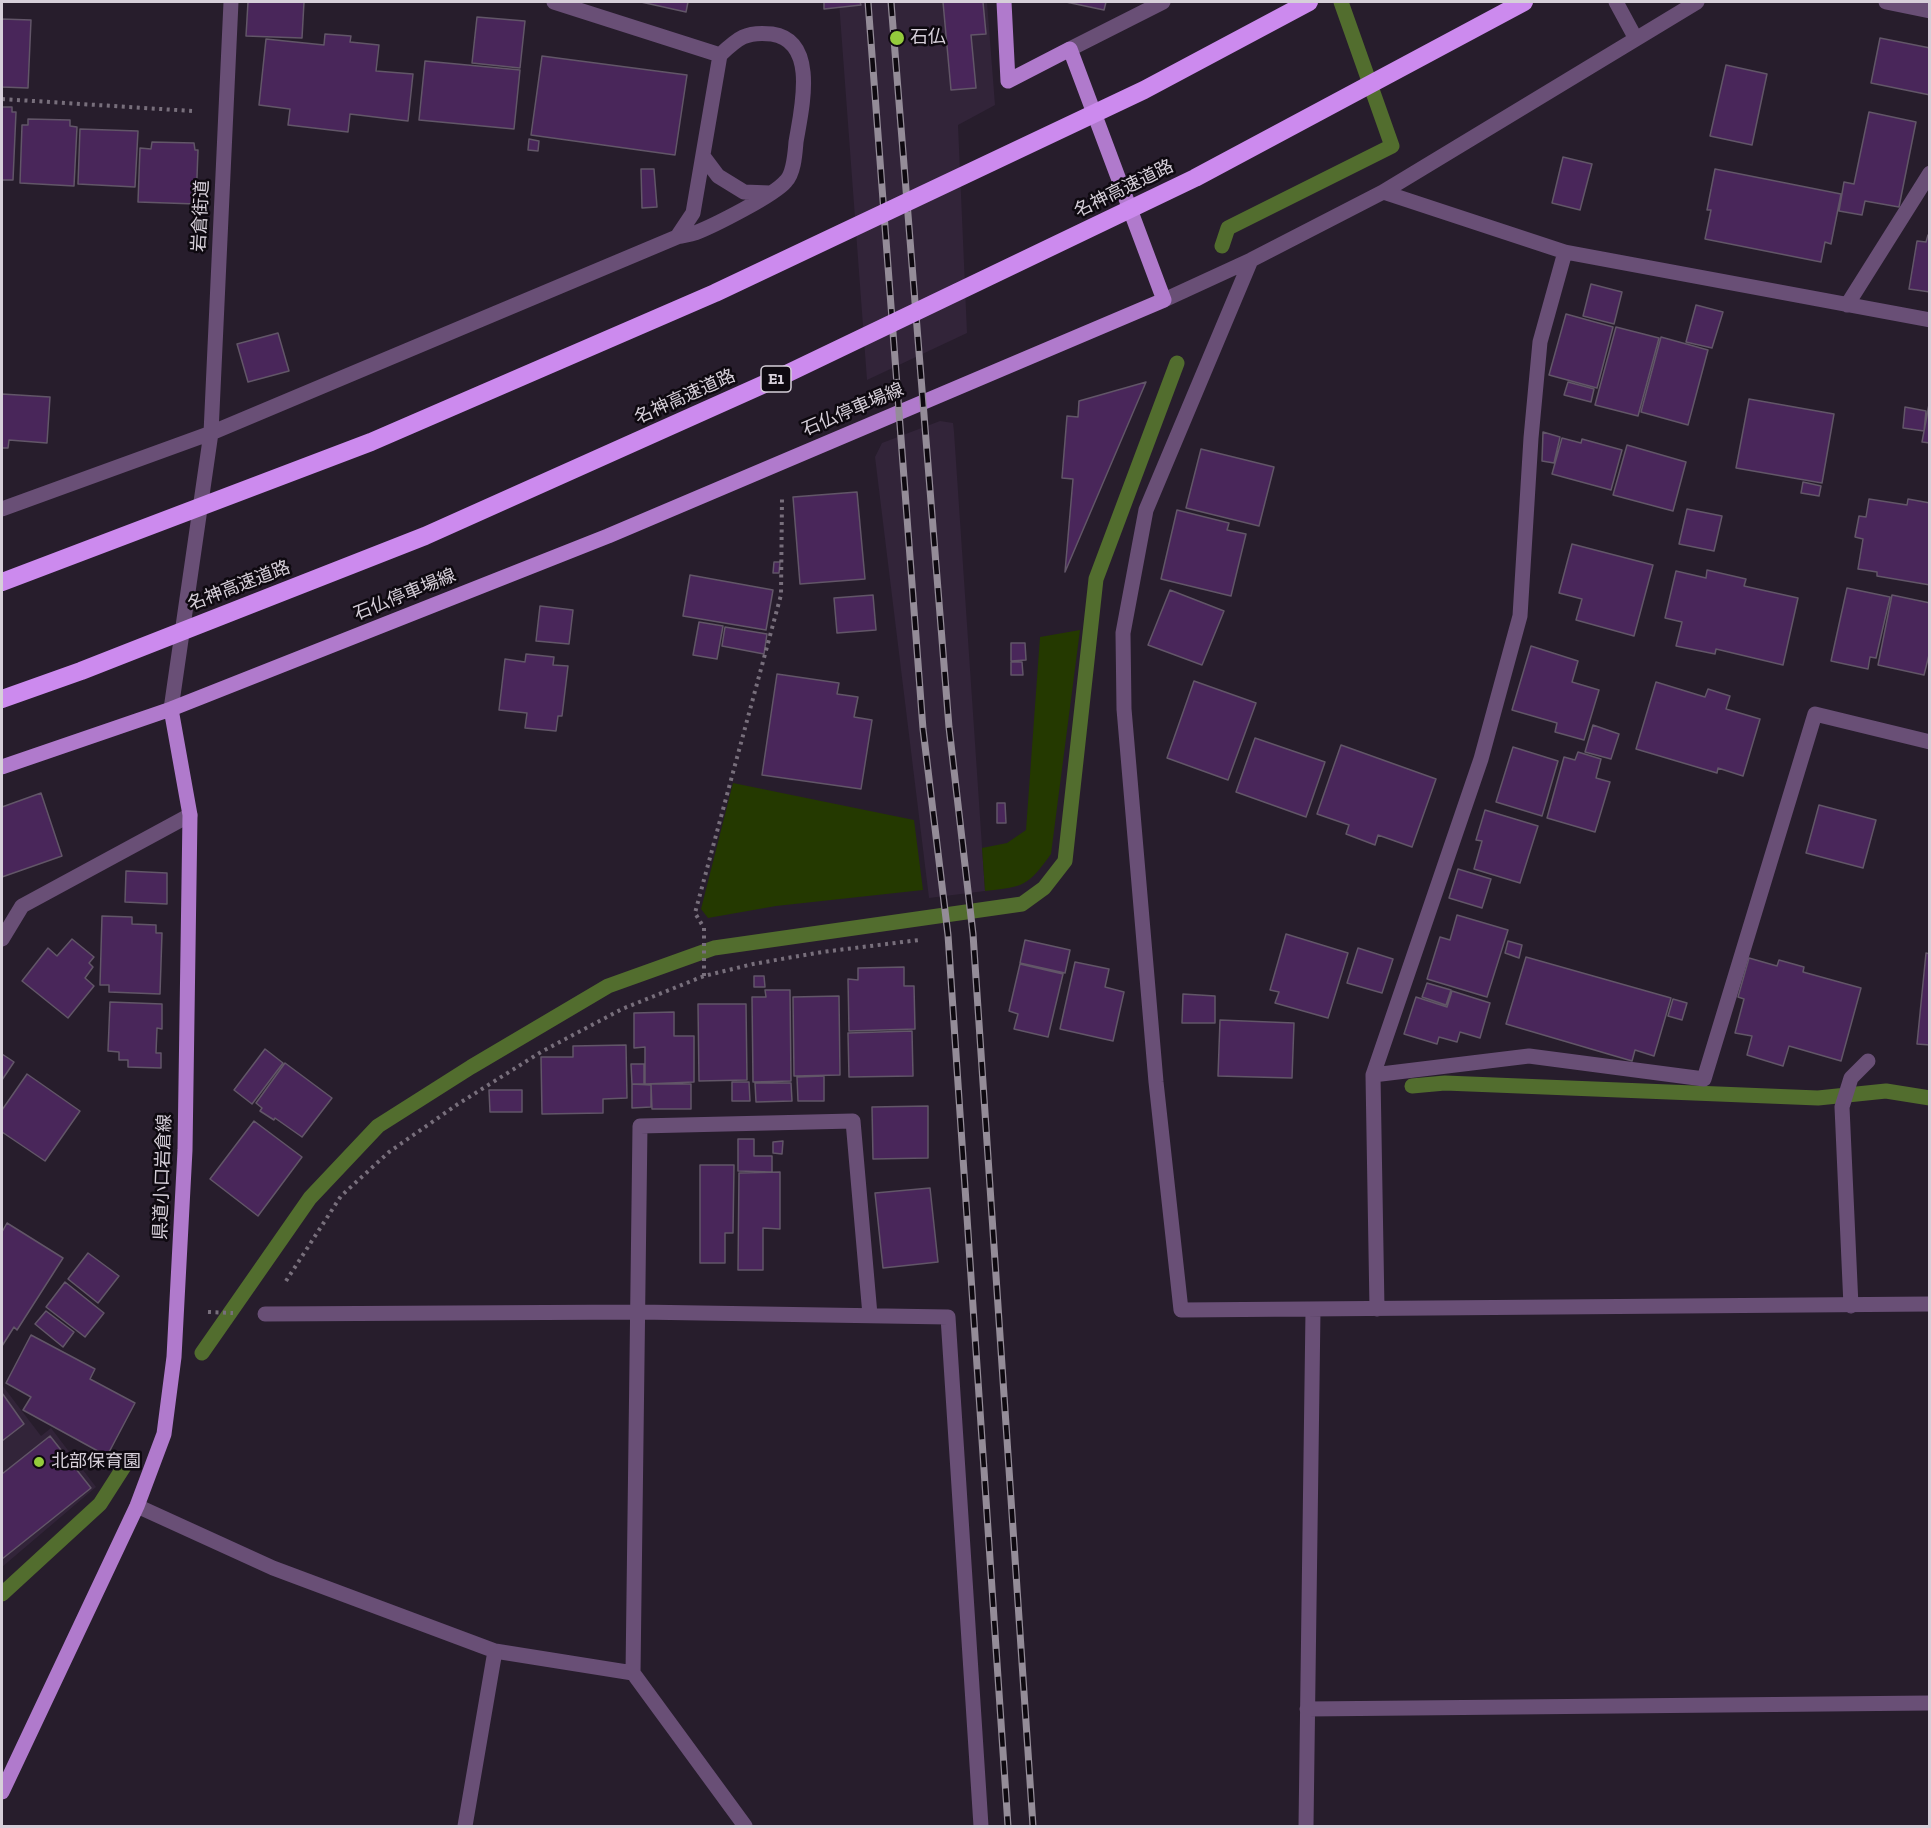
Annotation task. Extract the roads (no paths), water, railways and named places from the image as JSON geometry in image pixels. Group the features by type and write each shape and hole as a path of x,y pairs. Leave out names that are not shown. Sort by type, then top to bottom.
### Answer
{"highway":[{"path":"2,582 371,442 715,293 1144,90 1309,2"},
{"name":"名神高速道路","path":"2,699 81,671 425,536 780,377 1195,178 1524,2"}],"main road":[{"path":"1004,2 1008,81 1070,50 1164,300"},
{"name":"石仏停車場線","path":"171,708 608,536 1164,300"},
{"path":"2,767 171,708"},
{"name":"県道小口岩倉線","path":"2,1792 137,1506 164,1434 174,1357 185,1150 190,815 171,708"}],"street":[{"name":"岩倉街道","path":"171,708 211,433 231,2"},
{"path":"554,2 720,55"},
{"path":"1070,50 1163,2"},
{"path":"1616,2 1636,39"},
{"path":"1164,300 1251,260 1383,192 1697,2"},
{"path":"1886,2 1929,11"},
{"path":"2,509 211,433 677,237 694,233 773,193 788,180 805,88 801,57 790,42 777,35 759,33 739,37 720,55 693,213 677,237"},
{"path":"703,156 718,176 744,192 773,193"},
{"path":"1847,305 1929,173"},
{"path":"1383,192 1565,252 1929,320"},
{"path":"1377,1310 1373,1076 1481,759 1520,616 1531,438 1540,342 1565,252"},
{"path":"1251,260 1146,510 1123,633 1125,721 1156,1082 1180,1310 1929,1304"},
{"path":"1373,1076 1529,1056 1704,1079 1815,714 1929,741"},
{"path":"2,939 22,906 190,815"},
{"path":"1851,1306 1842,1107 1851,1078 1868,1061"},
{"path":"745,1827 633,1673 640,1126 853,1121 870,1315"},
{"path":"1306,1827 1313,1310"},
{"path":"265,1314 639,1312 948,1317 981,1827"},
{"path":"137,1506 273,1568 495,1652 633,1673"},
{"path":"465,1827 495,1652"},
{"path":"1307,1709 1929,1703"}],"waterway":[{"path":"1222,246 1228,228 1392,146 1341,2"},
{"path":"202,1353 310,1198 378,1126 471,1067 608,986 714,948 1022,904 1044,888 1065,861 1096,579 1177,363"},
{"path":"1412,1086 1445,1083 1818,1098 1886,1091 1930,1098"},
{"path":"2,1594 100,1504 125,1465"}],"railway":[{"path":"868,2 923,729 948,935 1008,1826"},
{"path":"891,2 949,727 973,934 1033,1826"}],"place":[{"name":"石仏","path":"897,38"},
{"name":"北部保育園","path":"39,1462"}]}
